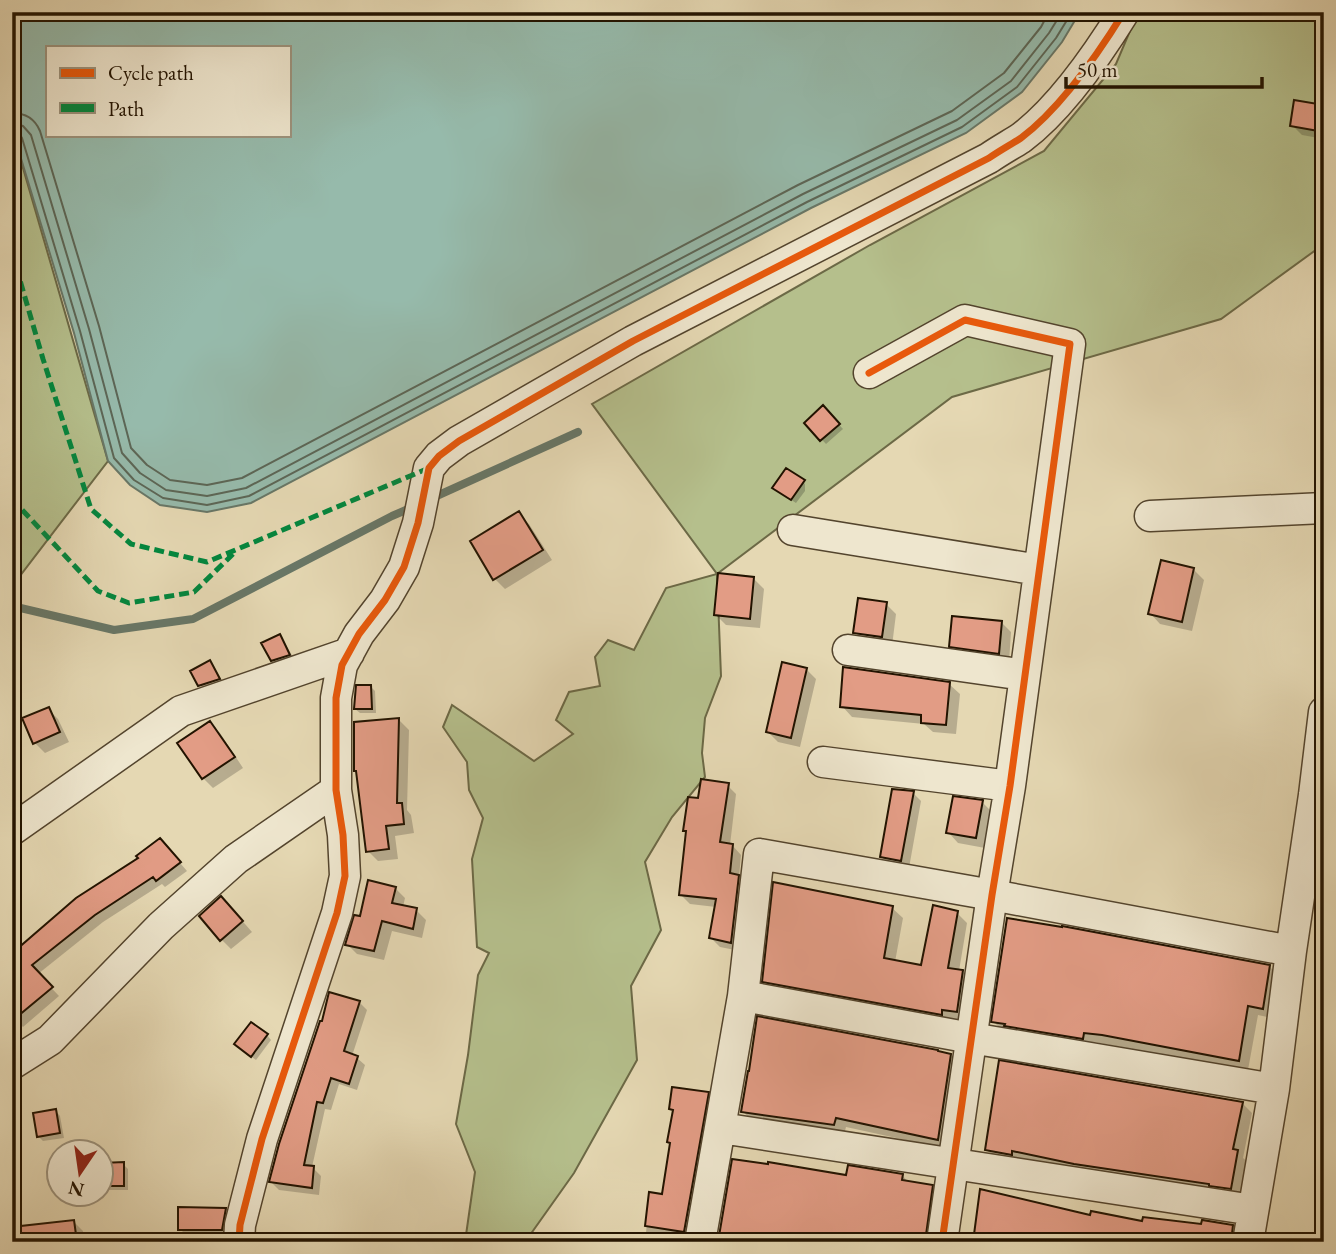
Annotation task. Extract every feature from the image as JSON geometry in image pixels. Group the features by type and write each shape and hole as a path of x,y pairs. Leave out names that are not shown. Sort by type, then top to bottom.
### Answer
{"street":[{"path":"235,1236 262,1139 340,901 345,876 343,835 336,790 336,698 342,666 359,635 386,600 404,568 418,523 429,468 439,456 459,441 633,341 989,158 1023,136 1074,84 1102,48 1124,12"},
{"path":"869,373 965,320 1070,344 1010,786 942,1242"},
{"path":"1150,516 1324,508"},
{"path":"793,530 1039,570"},
{"path":"848,650 1025,675"},
{"path":"12,830 181,711 349,653"},
{"path":"1248,1242 1274,1089 1291,951 1319,799 1324,712"},
{"path":"823,762 1010,786"},
{"path":"12,1063 50,1041 161,926 236,859 336,790"},
{"path":"700,1242 743,996 759,854 1291,951"},
{"path":"743,996 1274,1089"},
{"path":"721,1128 1253,1210"}],"green space":[{"path":"1138,12 1324,12 1324,244 1221,319 952,397 717,574 592,404 870,245 1044,151 1116,64"},
{"path":"12,130 108,461 16,581 12,578"},
{"path":"717,574 721,676 705,718 702,753 705,777 672,817 645,862 661,930 631,986 637,1060 574,1173 525,1242 465,1242 475,1172 456,1124 478,975 489,953 477,947 472,859 483,818 469,790 467,762 443,727 452,705 534,761 573,734 556,720 569,692 600,686 595,657 608,640 634,650 666,588"}],"water":[{"path":"12,12 1080,12 1062,42 1022,92 966,133 811,208 251,503 207,512 160,505 130,485 108,461 74,333 12,129"}],"building":[{"path":"1294,100 1324,105 1324,132 1290,126"},
{"path":"823,405 840,424 820,441 804,423"},
{"path":"786,468 805,480 791,500 772,488"},
{"path":"519,511 543,550 493,580 470,541"},
{"path":"1161,560 1194,568 1182,622 1148,614"},
{"path":"718,573 754,577 750,619 714,615"},
{"path":"858,598 887,602 882,637 853,633"},
{"path":"952,616 1002,621 999,654 949,647"},
{"path":"280,634 290,655 271,661 261,643"},
{"path":"210,660 220,679 198,686 190,671"},
{"path":"782,662 807,668 791,738 766,732"},
{"path":"843,667 950,682 946,725 921,723 921,715 840,707"},
{"path":"356,685 371,685 372,709 354,709"},
{"path":"49,707 60,732 33,744 22,718"},
{"path":"399,718 397,803 402,803 404,824 386,826 389,849 366,852 354,771 354,722"},
{"path":"210,721 235,757 202,779 177,743"},
{"path":"701,779 729,783 720,842 733,844 730,873 739,875 731,943 709,938 716,899 679,895 688,797 698,798"},
{"path":"892,789 914,791 901,861 880,857"},
{"path":"953,796 983,800 976,838 946,833"},
{"path":"160,838 181,862 156,881 153,877 95,915 32,965 53,987 12,1021 12,943 17,949 76,898 138,858 136,856"},
{"path":"368,880 396,887 392,903 417,908 413,929 382,921 374,951 345,945 354,915 360,916"},
{"path":"773,882 893,906 884,958 921,965 933,905 958,911 948,968 963,970 957,1012 942,1010 942,1015 762,982"},
{"path":"221,896 243,921 220,941 199,916"},
{"path":"1007,918 1270,965 1263,1009 1248,1006 1239,1061 1102,1035 1084,1033 1083,1039 991,1022"},
{"path":"329,992 360,1001 344,1051 358,1056 349,1084 331,1078 323,1103 317,1102 304,1165 314,1166 312,1188 269,1182 279,1144 322,1021"},
{"path":"757,1016 951,1054 938,1140 836,1118 834,1125 741,1112"},
{"path":"251,1022 268,1034 251,1057 234,1044"},
{"path":"999,1060 1243,1102 1233,1149 1238,1150 1231,1189 1074,1164 1012,1151 1012,1155 985,1150"},
{"path":"672,1087 709,1092 684,1232 645,1226 649,1192 662,1194 670,1143 667,1142 673,1110 669,1109"},
{"path":"56,1109 60,1133 37,1137 33,1113"},
{"path":"732,1159 846,1175 848,1165 903,1174 902,1180 933,1185 925,1242 718,1242"},
{"path":"116,1162 124,1162 124,1186 116,1186"},
{"path":"980,1189 1090,1215 1091,1211 1142,1221 1143,1217 1201,1224 1202,1220 1233,1225 1231,1242 973,1242"},
{"path":"178,1207 226,1208 222,1230 178,1230"},
{"path":"74,1220 77,1242 12,1242 12,1227"}],"waterway":[{"path":"430,499 578,432"},
{"path":"12,606 114,630 193,619 415,506"}],"marked path":[{"path":"12,253 91,509 131,544 207,562 429,468"},
{"path":"12,499 98,591 129,603 194,592 233,554"}],"cycle path":[{"path":"239,1242 240,1225 262,1139 337,913 345,876 343,835 336,790 336,698 342,665 359,634 385,600 404,567 418,523 429,468 439,456 459,441 633,341 989,158 1021,138 1064,96 1091,62 1124,12"},
{"path":"869,373 965,320 1070,344 1010,786 942,1242"}]}
